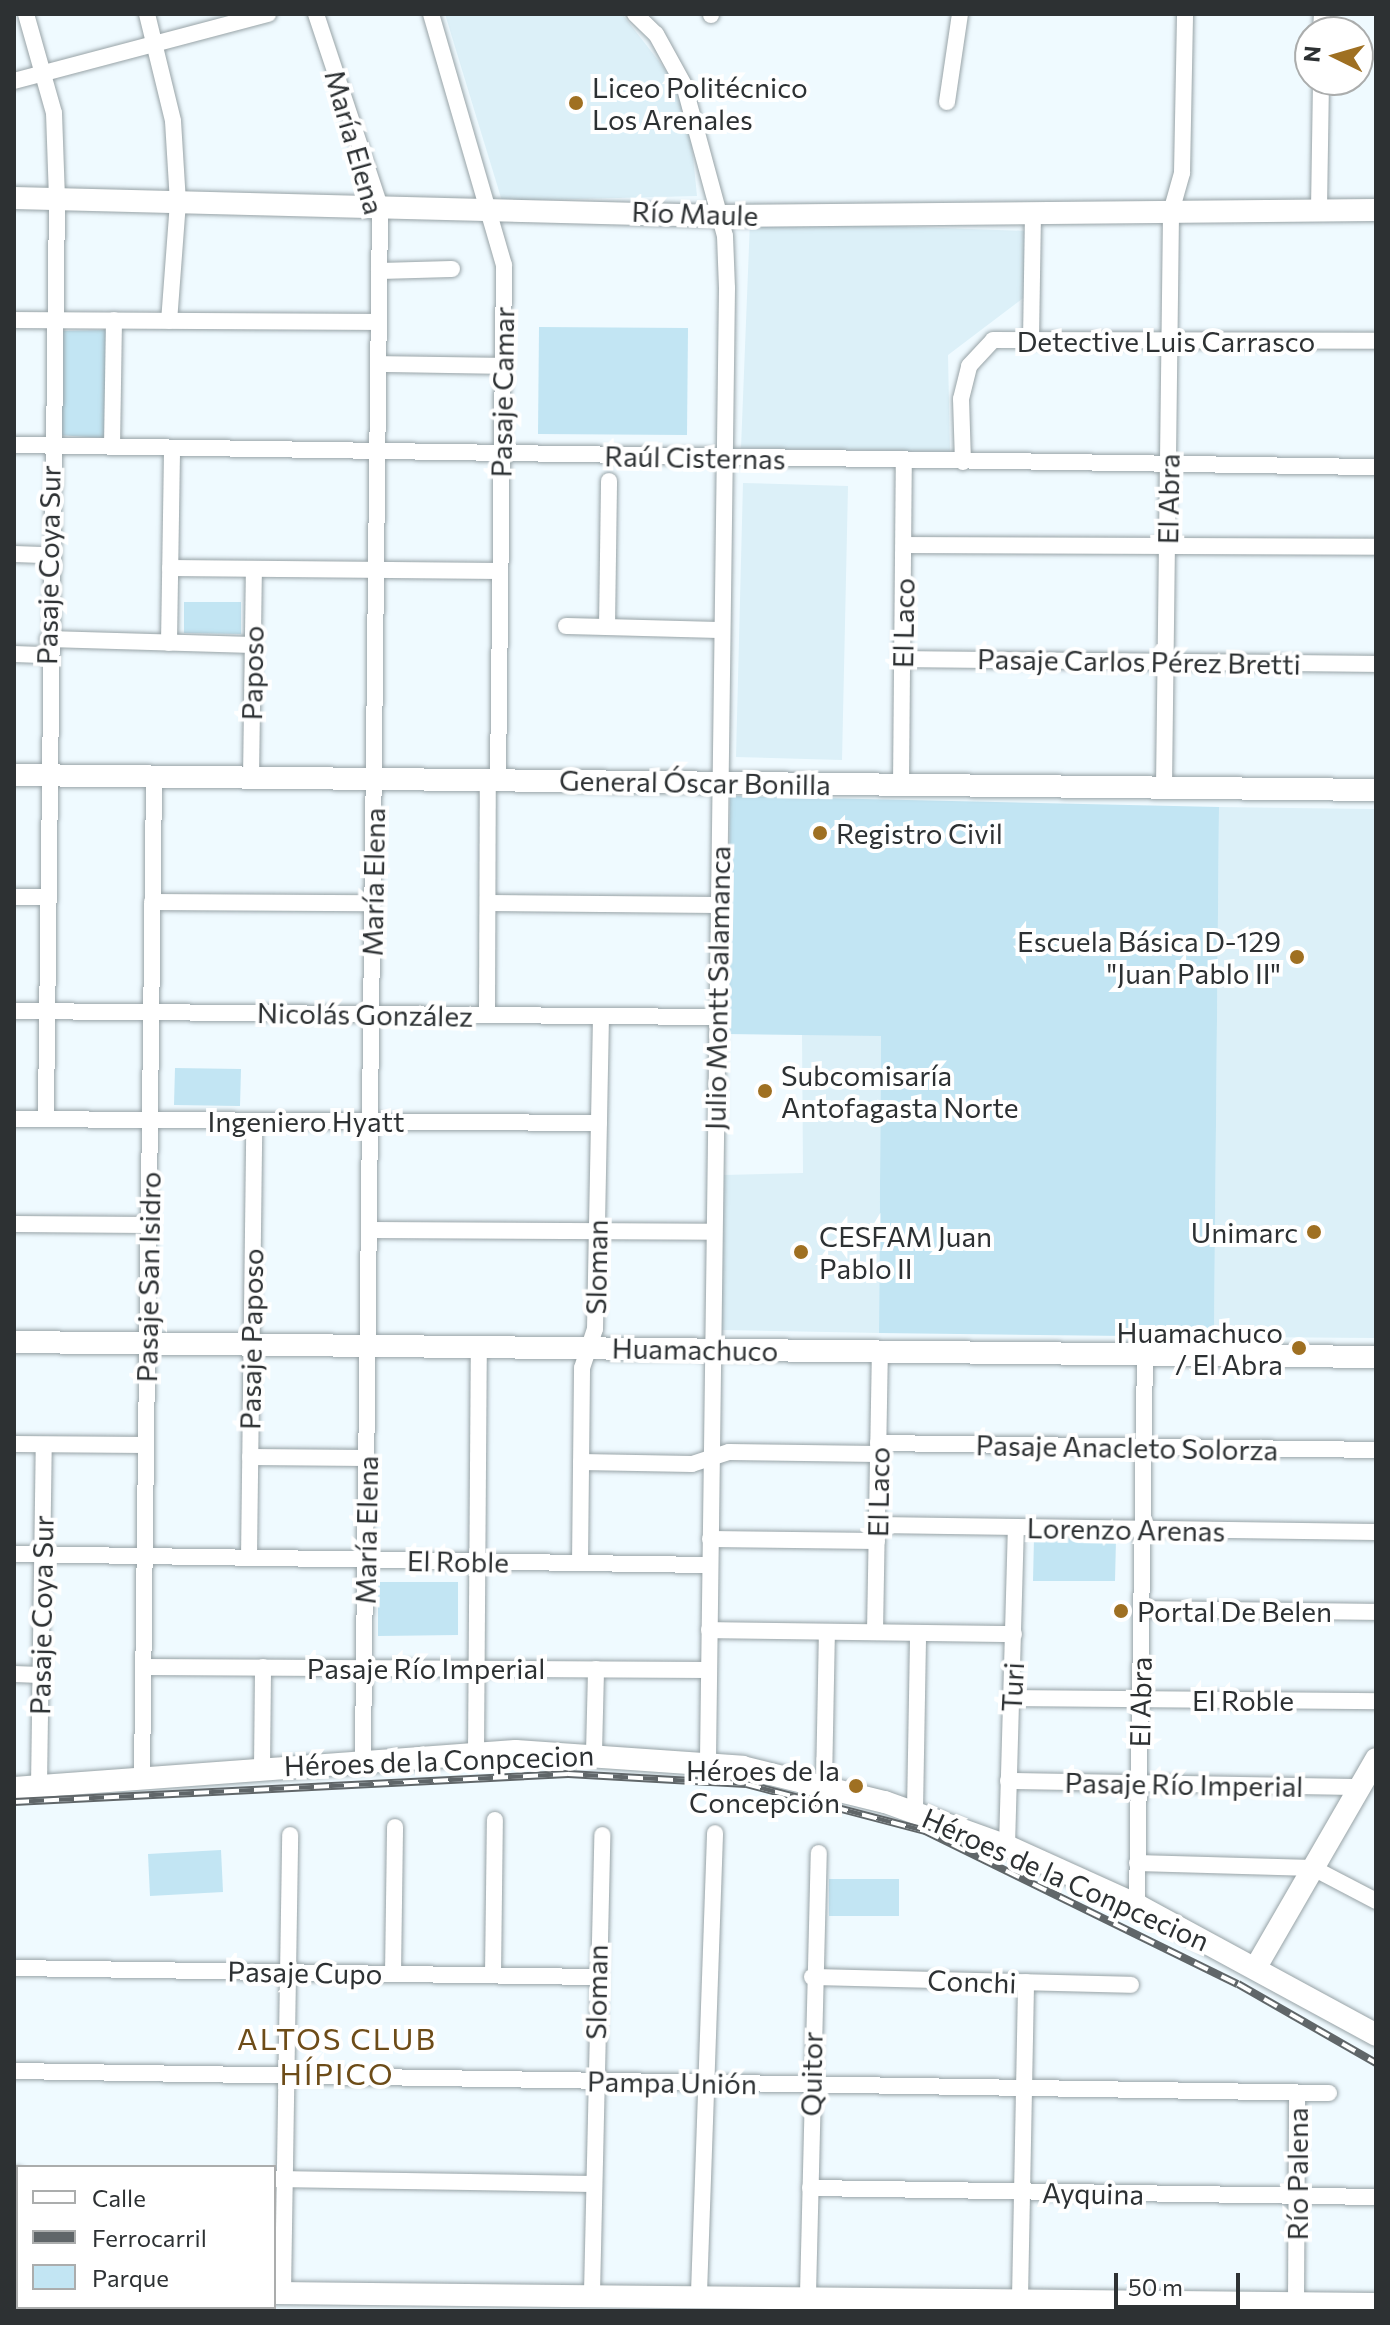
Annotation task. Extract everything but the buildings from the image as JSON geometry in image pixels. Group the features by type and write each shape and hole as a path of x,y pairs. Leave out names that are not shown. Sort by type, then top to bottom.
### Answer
{"street":[{"name":"Pasaje Coya Sur","path":"26,14 54,113 57,199 51,320 46,1119"},
{"path":"147,14 173,121 178,202 169,321"},
{"path":"14,81 268,14"},
{"name":"María Elena","path":"316,14 380,206 363,1760"},
{"name":"Pasaje Camar","path":"431,14 490,207 504,265 500,571 487,1015"},
{"name":"Julio Montt Salamanca","path":"635,14 656,34 684,85 720,216 727,288 722,457 708,1761"},
{"path":"947,102 960,14"},
{"name":"El Abra","path":"1164,787 1171,212 1182,173 1185,14"},
{"path":"1319,209 1321,96"},
{"name":"Río Maule","path":"14,198 490,207 720,216 1376,210"},
{"path":"1031,340 1033,212"},
{"path":"379,271 452,269"},
{"path":"14,320 379,322"},
{"path":"112,447 114,320"},
{"name":"Detective Luis Carrasco","path":"963,462 961,399 969,366 993,340 1376,341"},
{"path":"379,364 502,366"},
{"name":"Raúl Cisternas","path":"14,445 1376,467"},
{"path":"169,643 172,448"},
{"name":"El Laco","path":"901,785 904,461"},
{"path":"607,627 609,481"},
{"path":"904,545 1376,547"},
{"path":"14,554 49,555"},
{"path":"170,568 500,571"},
{"name":"Paposo","path":"251,778 254,569"},
{"path":"566,626 720,630"},
{"path":"14,654 48,647 169,643 253,645"},
{"name":"Pasaje Carlos Pérez Bretti","path":"902,659 1376,664"},
{"name":"General Óscar Bonilla","path":"14,775 1376,790"},
{"name":"Pasaje San Isidro","path":"142,1777 154,777"},
{"path":"14,897 47,897"},
{"path":"152,902 373,903"},
{"path":"488,903 718,905"},
{"name":"Nicolás González","path":"14,1011 716,1017"},
{"name":"Sloman","path":"580,1563 581,1462 597,1231 601,1016"},
{"name":"Ingeniero Hyatt","path":"14,1119 599,1123"},
{"name":"Pasaje Paposo","path":"249,1558 254,1121"},
{"path":"14,1224 148,1225"},
{"path":"369,1230 714,1232"},
{"name":"Huamachuco","path":"14,1342 1376,1357"},
{"path":"476,1753 479,1347"},
{"name":"El Laco","path":"875,1632 880,1351"},
{"name":"El Abra","path":"1137,1905 1145,1355"},
{"path":"14,1444 146,1445"},
{"name":"Pasaje Coya Sur","path":"39,1786 44,1445"},
{"name":"Pasaje Anacleto Solorza","path":"581,1462 878,1449 1144,1447 1376,1450"},
{"path":"250,1457 366,1458"},
{"name":"Lorenzo Arenas","path":"710,1539 1016,1527 1376,1532"},
{"name":"Turi","path":"1007,1846 1016,1527"},
{"name":"El Roble","path":"14,1554 710,1565"},
{"path":"1141,1609 1376,1612"},
{"path":"709,1630 1014,1634"},
{"path":"824,1784 827,1632"},
{"path":"915,1811 918,1633"},
{"name":"Pasaje Río Imperial","path":"143,1667 709,1670"},
{"path":"262,1767 263,1667"},
{"path":"594,1753 596,1669"},
{"path":"14,1674 40,1675"},
{"name":"El Roble","path":"1013,1698 1376,1701"},
{"name":"Héroes de la Conpcecion","path":"14,1788 476,1753 594,1753 708,1761 824,1784 915,1811 1007,1846 1137,1905 1256,1967"},
{"path":"1370,1773 1256,1967 1376,2035"},
{"name":"Pasaje Río Imperial","path":"1008,1781 1139,1783 1370,1773"},
{"path":"493,1975 495,1820"},
{"path":"393,1974 395,1827"},
{"path":"699,2293 703,2083 715,1833"},
{"path":"290,1835 286,2075 279,2179 279,2293 808,2294 1376,2304"},
{"name":"Sloman","path":"592,2293 595,1977 602,1835"},
{"name":"Quitor","path":"808,2294 812,1977 819,1853"},
{"path":"1137,1863 1313,1868 1376,1901"},
{"name":"Pasaje Cupo","path":"14,1968 595,1977"},
{"name":"Conchi","path":"812,1977 1131,1985"},
{"path":"1020,2298 1026,1982"},
{"name":"Pampa Unión","path":"14,2071 1329,2093"},
{"name":"Río Palena","path":"1296,2303 1297,2093"},
{"path":"279,2179 593,2184"},
{"name":"Ayquina","path":"810,2188 1376,2197"}],"shaded area":[{"name":"Liceo Politécnico Los Arenales","path":"445,14 622,14 672,78 690,127 697,196 502,201"},
{"path":"750,221 1027,231 1026,296 948,355 950,452 741,448"},
{"path":"743,483 848,486 842,760 736,757"},
{"path":"1219,807 1376,809 1376,1338 1214,1337"},
{"name":"CESFAM Juan Pablo II","path":"802,1034 881,1035 879,1333 721,1330 724,1175 803,1173"}],"green space":[{"path":"539,327 688,328 687,435 538,434"},
{"path":"106,330 104,438 57,435 59,331"},
{"path":"184,602 241,602 241,634 184,633"},
{"path":"730,796 1219,807 1214,1337 879,1333 881,1036 727,1034"},
{"path":"175,1068 241,1069 240,1106 174,1105"},
{"path":"1034,1538 1116,1539 1115,1581 1033,1581"},
{"path":"378,1582 458,1582 458,1635 378,1636"},
{"path":"221,1850 223,1892 150,1896 148,1854"},
{"path":"829,1879 899,1879 899,1916 829,1916"}],"railway":[{"path":"14,1802 568,1774 746,1784 925,1831 1238,1984 1376,2063"}],"place":[{"name":"Liceo Politécnico Los Arenales","path":"576,103"},
{"name":"Registro Civil","path":"820,833"},
{"name":"Escuela Básica D-129 \"Juan Pablo II\"","path":"1297,957"},
{"name":"Subcomisaría Antofagasta Norte","path":"765,1091"},
{"name":"Unimarc","path":"1314,1232"},
{"name":"CESFAM Juan Pablo II","path":"801,1252"},
{"name":"Huamachuco / El Abra","path":"1299,1348"},
{"name":"Portal De Belen","path":"1121,1611"},
{"name":"Héroes de la Concepción","path":"856,1786"}],"district":[{"name":"ALTOS CLUB HÍPICO","path":"337,2055"}]}
